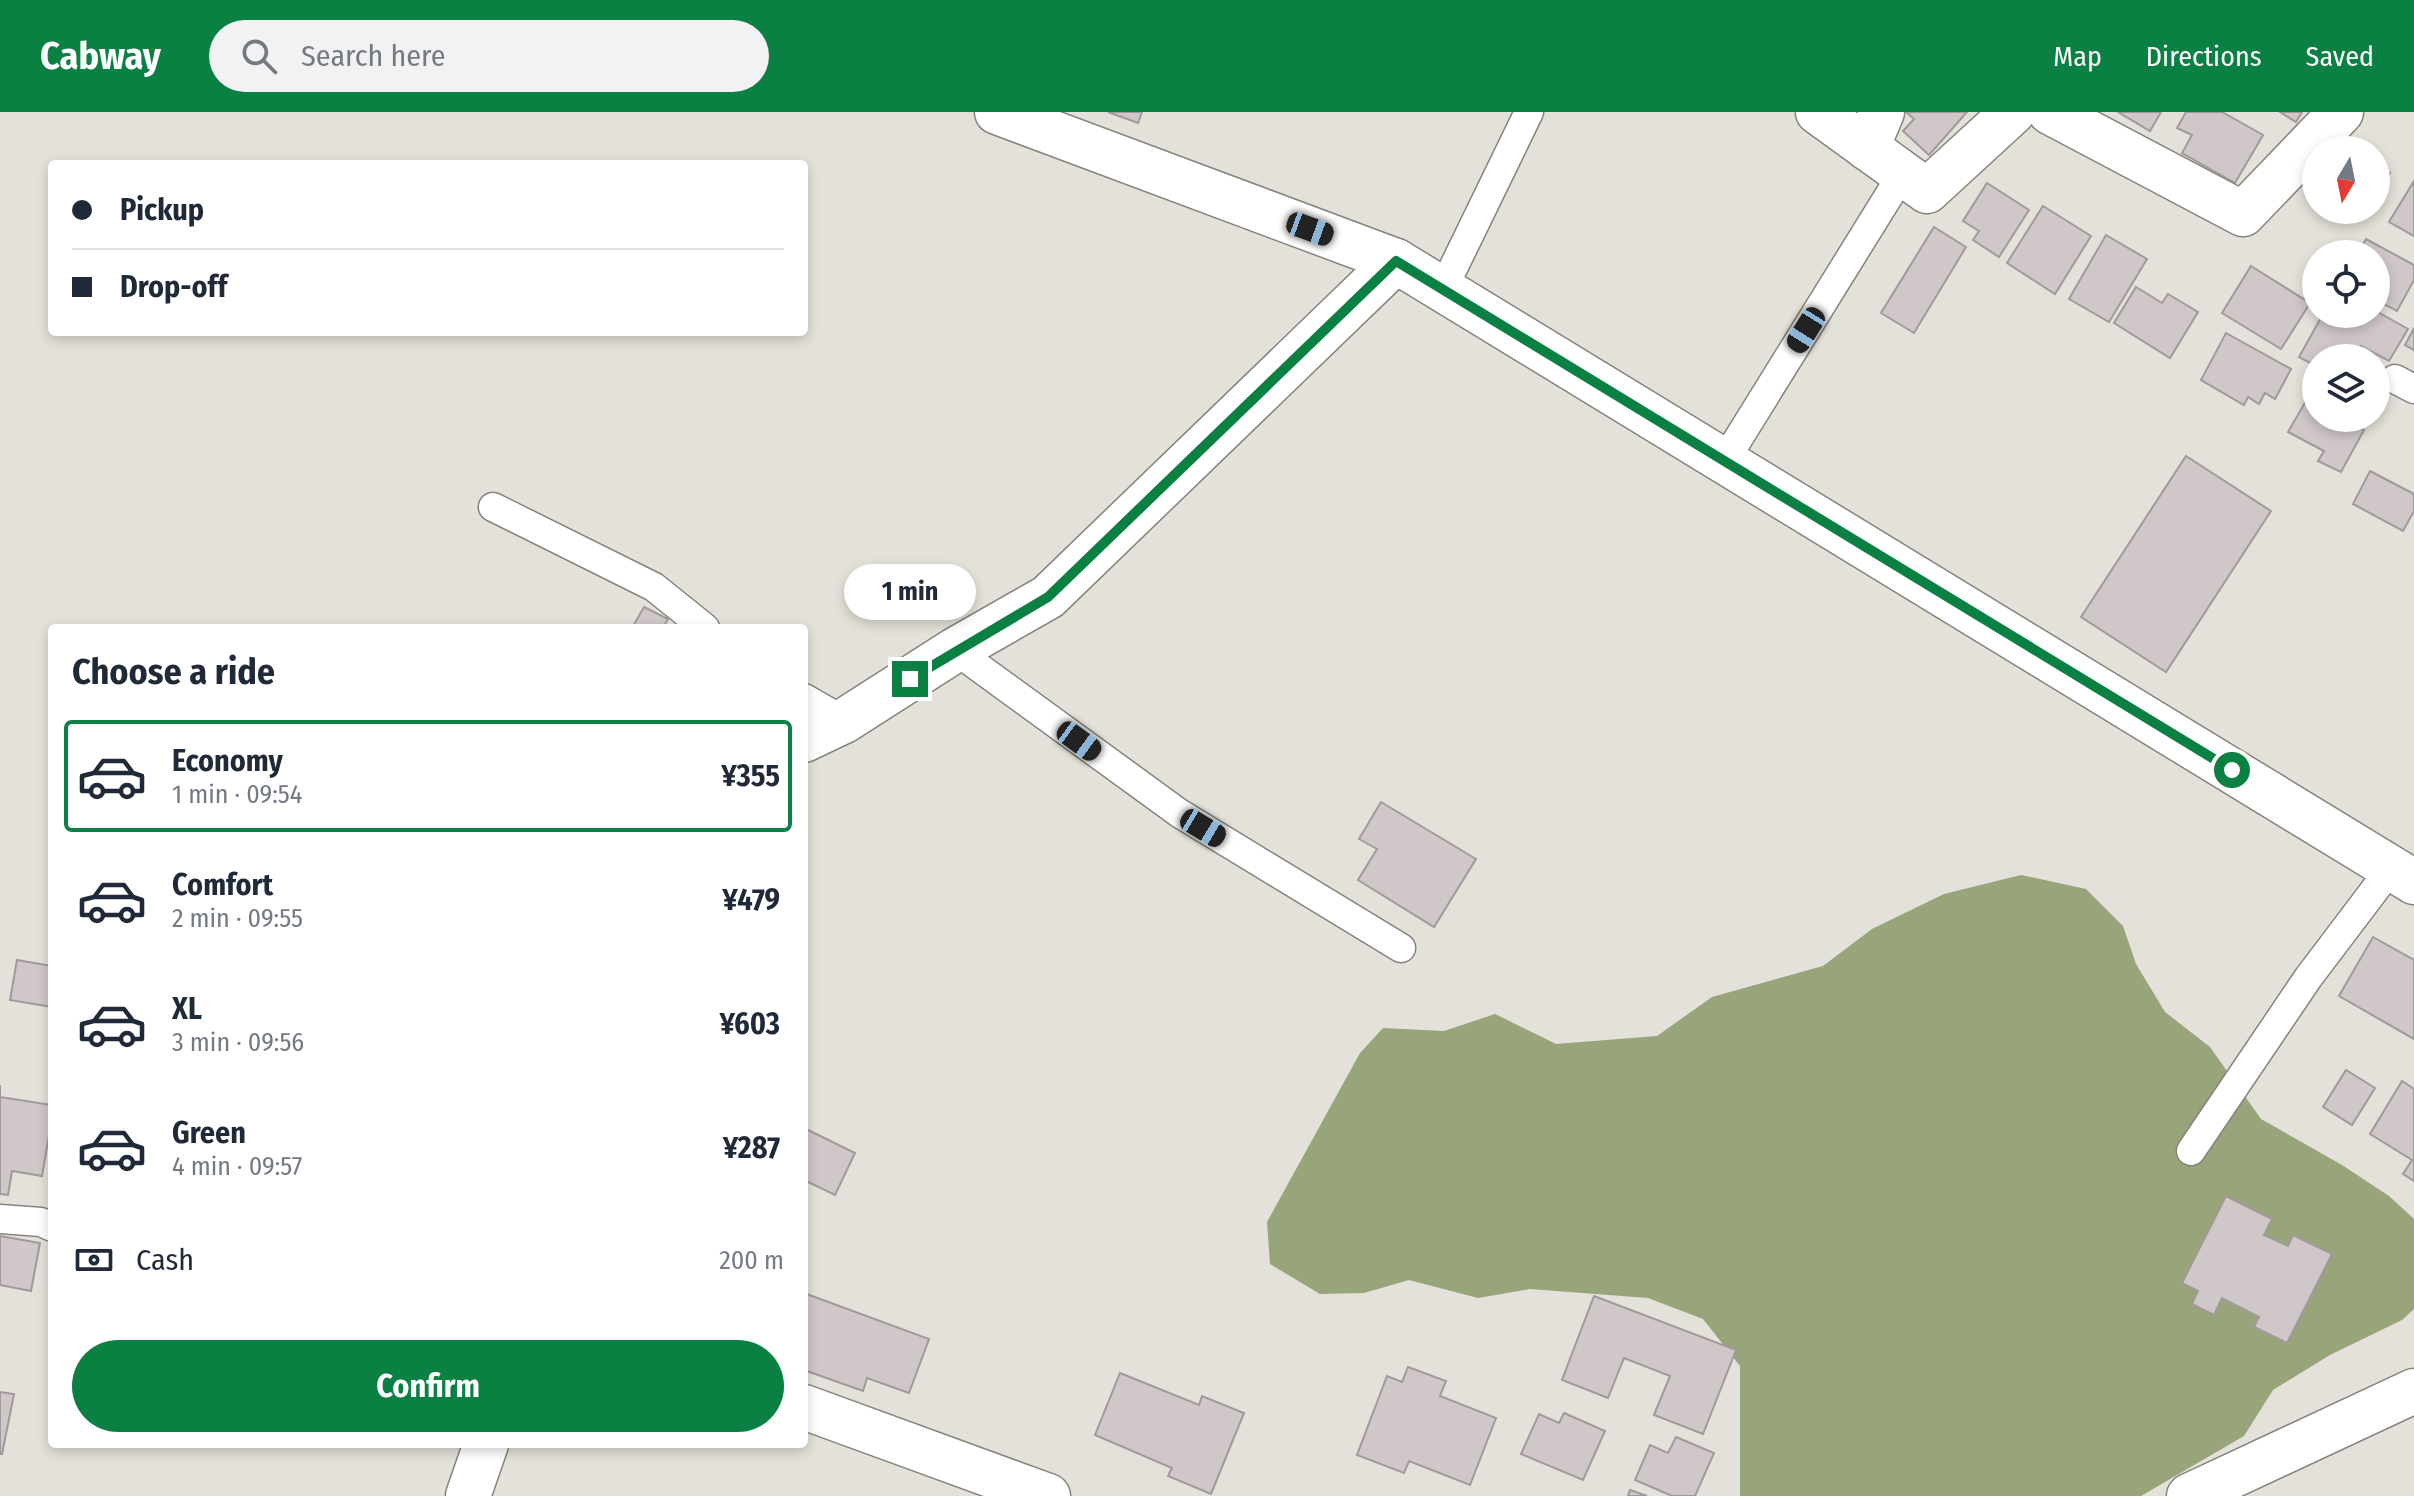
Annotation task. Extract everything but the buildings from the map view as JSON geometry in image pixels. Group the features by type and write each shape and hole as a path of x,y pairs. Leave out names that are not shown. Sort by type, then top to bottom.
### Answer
{"street":[{"path":"997,112 1396,261 2407,864"},
{"path":"1818,112 1874,130 1903,173 1927,191 2013,112"},
{"path":"2050,112 2243,214 2341,112"},
{"path":"808,738 844,721 955,650 1048,597 1396,261"},
{"path":"2189,1496 2414,1391"},
{"path":"808,1408 1048,1496"},
{"path":"468,1496 485,1448"}],"lane":[{"path":"1442,291 1529,112"},
{"path":"1725,460 1903,173"},
{"path":"493,507 654,587 700,624"},
{"path":"955,650 1179,813 1401,948"},
{"path":"808,700 844,721"},
{"path":"2191,1151 2308,978 2407,864"},
{"path":"0,1219 48,1225"}],"green space":[{"path":"2021,875 2086,889 2123,926 2136,964 2165,1012 2210,1047 2261,1119 2342,1165 2389,1196 2414,1219 2414,1309 2402,1320 2330,1355 2273,1390 2244,1436 2141,1496 1740,1496 1740,1366 1703,1319 1648,1298 1530,1289 1478,1298 1409,1280 1364,1293 1320,1294 1270,1264 1267,1222 1360,1053 1383,1028 1444,1031 1495,1014 1556,1044 1657,1036 1712,997 1823,966 1872,929 1944,894"}],"route":[{"path":"910,679 1048,597 1396,261 2232,770"}]}
